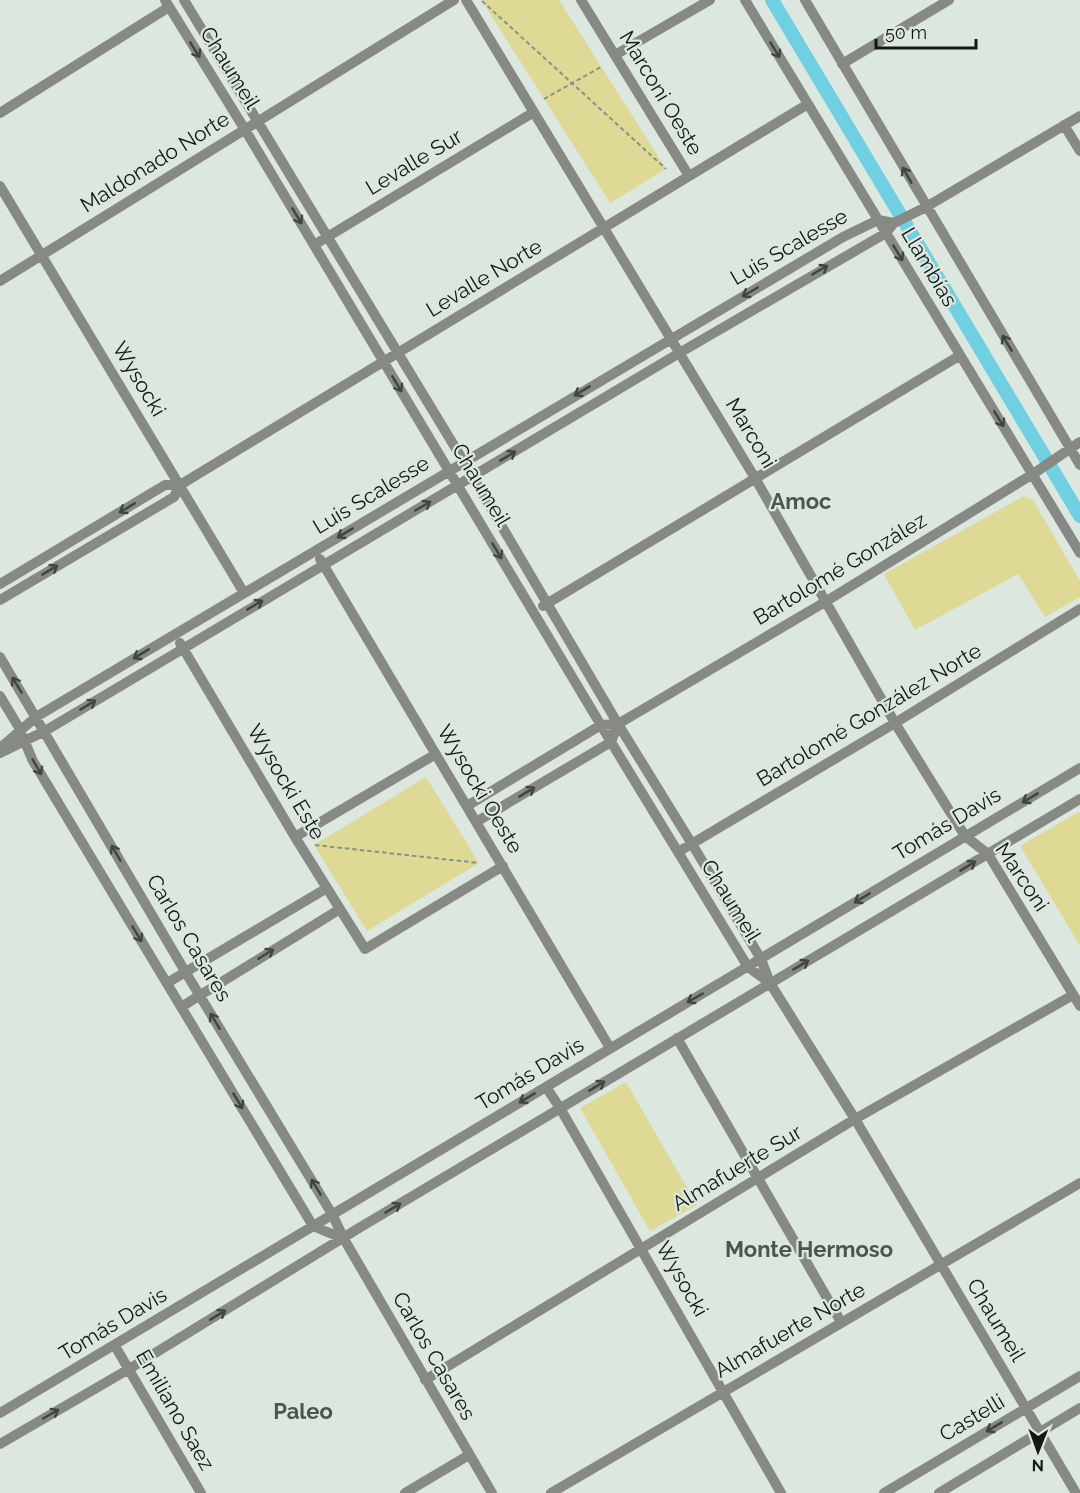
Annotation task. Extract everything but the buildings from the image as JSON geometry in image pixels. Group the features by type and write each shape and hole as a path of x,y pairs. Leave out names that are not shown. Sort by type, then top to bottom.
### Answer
{"street":[{"name":"Maldonado Norte","path":"0,281 454,0"},
{"name":"Marconi","path":"466,0 681,352 895,723 965,836 988,854 1080,1006"},
{"name":"Marconi Oeste","path":"581,0 689,176"},
{"path":"615,55 710,0"},
{"name":"Llambías","path":"745,0 1080,553"},
{"name":"Llambías","path":"805,0 926,207 1075,445 1080,465"},
{"path":"842,64 949,0"},
{"name":"Chaumeil","path":"188,1 618,724 761,959 770,983 855,1119 1076,1493"},
{"path":"0,113 169,2 188,1"},
{"name":"Chaumeil","path":"169,2 748,967 770,983"},
{"name":"Levalle Norte","path":"0,584 165,485 180,485 808,104"},
{"name":"Levalle Sur","path":"314,245 534,112"},
{"name":"Luis Scalesse","path":"0,748 22,737 45,730 681,352 886,233 894,223 926,207 1080,116"},
{"path":"1064,125 1080,151"},
{"name":"Wysocki","path":"0,186 244,593"},
{"name":"Luis Scalesse","path":"0,753 22,737 36,717 672,337 843,237 878,220 894,223"},
{"path":"534,612 959,356"},
{"name":"Bartolomé González","path":"467,806 601,725 618,724 825,602 1033,474 1075,445"},
{"name":"Levalle Norte","path":"0,600 174,497 180,485"},
{"name":"Wysocki Oeste","path":"315,551 610,1048"},
{"name":"Bartolomé González Norte","path":"678,852 895,723 1080,609"},
{"name":"Wysocki Este","path":"174,634 365,949 502,867"},
{"name":"Carlos Casares","path":"0,657 199,995 332,1215 492,1493"},
{"name":"Carlos Casares","path":"0,696 33,760 313,1226"},
{"path":"476,822 611,742 618,724"},
{"path":"296,837 436,754"},
{"name":"Tomás Davis","path":"0,1413 1080,768"},
{"path":"0,1444 1080,799"},
{"path":"167,983 327,888"},
{"path":"181,1007 340,909"},
{"name":"Almafuerte Sur","path":"425,1380 855,1119 1073,995"},
{"path":"677,1038 841,1322"},
{"name":"Wysocki","path":"546,1087 642,1249 781,1493"},
{"name":"Almafuerte Norte","path":"551,1493 1080,1183"},
{"path":"313,1226 344,1239"},
{"name":"Emiliano Saez","path":"115,1346 201,1493"},
{"name":"Castelli","path":"884,1493 1080,1376"},
{"path":"939,1493 1080,1408"},
{"path":"405,1493 469,1455"}],"path":[{"path":"482,1 666,169"},
{"path":"544,99 602,67"},
{"path":"314,845 479,863"}],"shaded area":[{"path":"559,0 666,169 610,203 482,1"},
{"path":"1024,496 1033,500 1080,581 1080,597 1045,617 1018,574 915,630 884,574"},
{"path":"426,777 479,863 367,931 314,845"},
{"path":"1080,811 1080,946 1020,846"},
{"path":"626,1082 697,1205 650,1231 580,1108"}],"waterway":[{"path":"772,0 1080,516"}],"district":[{"name":"Amoc","path":"801,501"},
{"name":"Monte Hermoso","path":"809,1249"},
{"name":"Paleo","path":"303,1411"}]}
